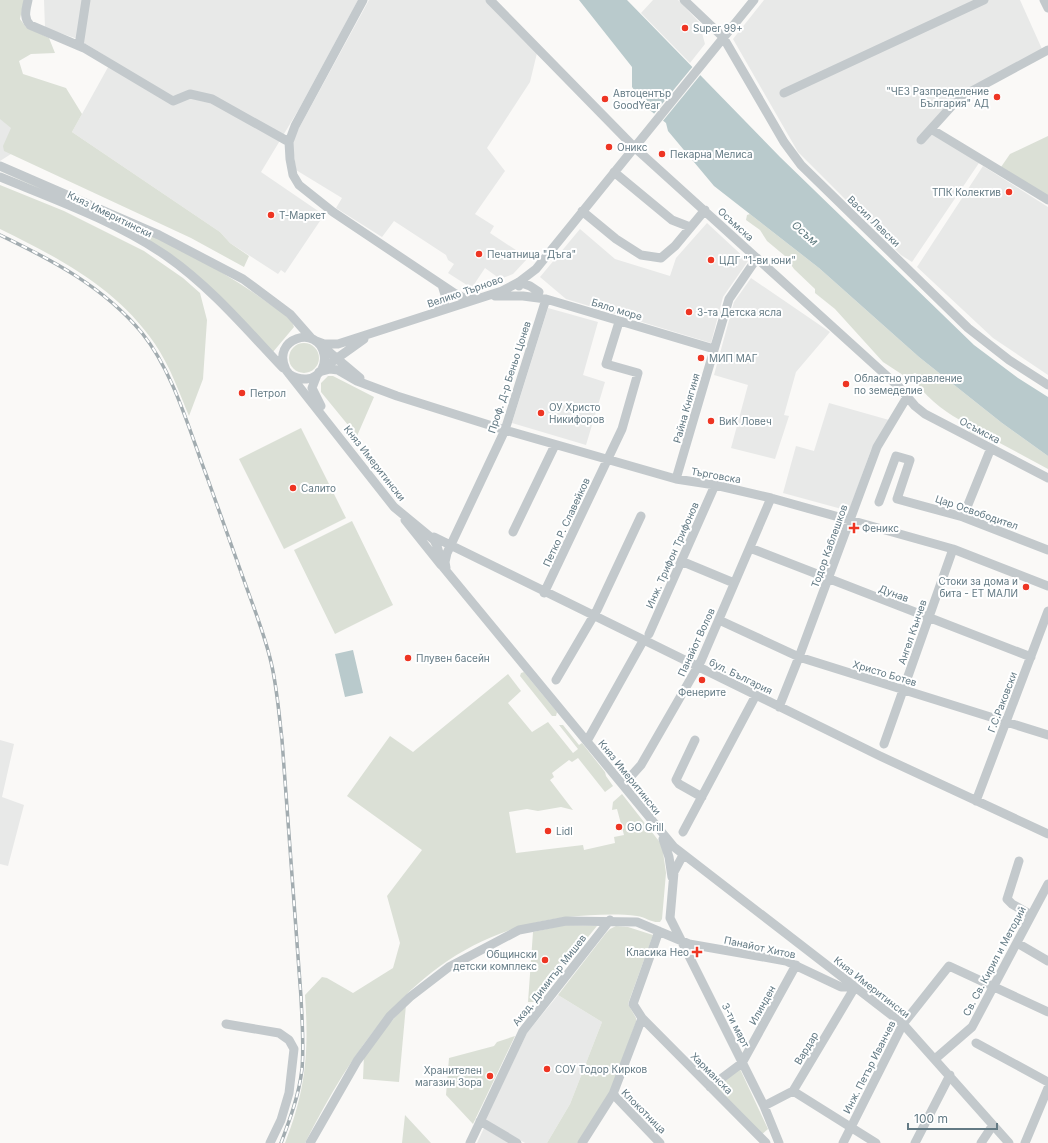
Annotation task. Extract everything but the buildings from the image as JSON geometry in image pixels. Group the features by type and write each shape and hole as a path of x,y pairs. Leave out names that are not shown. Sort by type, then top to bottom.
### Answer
{"street":[{"path":"28,0 26,20 30,25 79,46 173,101 190,94 212,99 289,142"},
{"path":"79,46 86,0"},
{"path":"363,0 294,126 289,142 293,175 298,185 333,212 447,290 466,299 476,300"},
{"name":"Осъмска","path":"490,0 634,147 893,382 915,406 925,414 1048,478"},
{"name":"Васил Левски","path":"684,0 723,37 784,142 801,165 968,328 1009,360 1048,385"},
{"path":"723,37 754,0"},
{"path":"784,93 984,0"},
{"path":"1044,0 1048,8"},
{"name":"Велико Търново","path":"287,372 282,355 288,344 300,338 324,344 337,344 476,300 519,282 536,269 723,37"},
{"path":"922,140 958,98 1048,50"},
{"path":"931,129 1048,200"},
{"path":"0,166 159,235 243,279 290,314 316,342 357,376 379,390"},
{"path":"614,172 672,220 690,227"},
{"name":"Княз Имеритински","path":"0,178 108,223 165,255 212,294 287,372 394,507 427,534 438,546 443,567 660,830 683,854 904,1024 1010,1143"},
{"path":"582,211 616,239 640,255 661,258 675,246 705,210"},
{"name":"Райна Княгиня","path":"676,479 729,299 757,258"},
{"path":"536,269 534,278 542,296"},
{"path":"530,297 523,293 519,282 530,286 542,296"},
{"path":"447,290 458,301 457,305"},
{"path":"436,312 443,305 447,290"},
{"path":"486,296 542,296"},
{"name":"Бяло море","path":"542,296 618,322 714,349"},
{"name":"Проф. Д-р Беньо Цонев","path":"451,576 444,562 505,430 542,296"},
{"name":"Петко Р. Славейков","path":"544,593 622,429 638,373 606,364 618,322"},
{"path":"287,372 300,379 306,380 370,334"},
{"path":"316,342 325,357 313,382 314,394 334,430"},
{"path":"356,344 349,353 348,360 357,376"},
{"path":"319,372 330,369 338,370 379,390"},
{"name":"Търговска","path":"379,390 555,445 676,479 715,485 771,498 953,549 1048,586"},
{"name":"Тодор Каблешков","path":"779,707 877,447 907,397"},
{"path":"513,532 555,445"},
{"path":"963,517 991,448"},
{"name":"Цар Освободител","path":"880,502 896,456 910,460 898,499 963,517 1048,550"},
{"name":"Инж. Трифон Трифонов","path":"587,741 646,637 715,485"},
{"name":"Панайот Волов","path":"624,785 641,765 698,667 771,498"},
{"path":"394,507 443,567"},
{"path":"556,680 594,617 641,516"},
{"name":"бул. България","path":"427,534 450,547 594,617 646,637 698,667 779,707 1048,834"},
{"name":"Дунав","path":"750,548 1031,657"},
{"name":"Ангел Кънчев","path":"884,744 953,549"},
{"path":"681,561 734,583"},
{"name":"Г.С.Раковски","path":"976,801 1048,611"},
{"name":"Христо Ботев","path":"718,620 799,657 1048,735"},
{"path":"683,832 756,695"},
{"path":"694,740 676,780 679,784 702,797"},
{"path":"660,830 667,849 672,882"},
{"path":"582,1143 613,1094 642,1018 633,1004 670,918 672,882 677,863 683,854"},
{"path":"1019,861 1007,899 1012,904 1031,915"},
{"name":"Св. Св. Кирил и Методий","path":"936,1059 972,1027 1048,884"},
{"name":"3-ти март","path":"670,918 764,1106 778,1140"},
{"name":"Акад. Димитър Мишев","path":"470,1143 523,1031 610,920"},
{"name":"Акад. Димитър Мишев","path":"310,1143 357,1061 390,1016 410,997 449,967 519,930 566,921 610,920 637,922 682,941"},
{"name":"Панайот Хитов","path":"682,941 786,961 842,987 855,987"},
{"path":"1017,943 1048,961"},
{"name":"Илинден","path":"710,1087 742,1063 796,965"},
{"name":"Инж. Петър Иванчев","path":"843,1143 904,1024 949,966 994,986"},
{"path":"994,986 1048,1012"},
{"name":"Вардар","path":"793,1091 855,987"},
{"name":"Харманска","path":"642,1018 768,1143"},
{"path":"226,1024 279,1033 289,1040 294,1050 289,1093 281,1120 270,1143"},
{"path":"976,1043 1048,1082"},
{"path":"915,1143 950,1075"},
{"path":"1025,1143 1048,1088"},
{"path":"764,1106 793,1091 876,1143"},
{"name":"Клокотница","path":"613,1094 660,1143"},
{"path":"480,1121 517,1143"},
{"path":"981,1143 994,1125"},
{"path":"768,1143 778,1140"}],"shaded area":[{"path":"0,0 24,0 20,19 26,27 49,38 55,53 31,54 19,61 23,74 66,88 82,114 72,132 220,232 230,243 249,256 244,267 191,238 4,151 3,146 11,128 0,119"},
{"path":"44,0 358,0 299,109 261,172 324,215 285,273 281,270 278,274 230,243 220,232 72,132 112,60 78,39 45,28"},
{"path":"369,0 486,0 537,53 530,82 487,148 505,171 475,214 494,226 490,233 528,258 513,274 500,279 485,268 473,286 470,287 448,273 454,264 448,260 446,255 394,221 382,237 336,208 342,198 296,170 292,141"},
{"path":"653,0 678,0 699,22 705,44 690,63 641,13"},
{"path":"764,0 1020,0 1042,49 956,96 930,128 979,163 912,262 901,255 798,152 733,39"},
{"path":"0,117 22,135 11,154 0,161"},
{"path":"1048,136 1048,196 1001,167 1010,154"},
{"path":"983,166 1048,207 1048,375 993,338 917,267"},
{"path":"0,171 140,230 207,264 240,284 288,317 294,327 273,352 190,269 36,187"},
{"path":"0,185 64,211 144,251 183,278 200,293 207,320 203,379 189,416 174,379 160,352 140,324 123,306 85,276 65,263 0,229"},
{"path":"750,214 819,268 919,357 1002,423 1048,456 1048,469 996,441 993,443 970,432 967,424 940,407 922,390 917,384 922,377 915,373 906,377 883,362 835,309 815,293 815,289 794,269 785,256 767,241 760,230 746,220 747,215"},
{"path":"707,223 748,261 723,297 711,343 566,299 540,277 580,229 615,259 670,276 676,258"},
{"path":"751,278 830,332 796,372 784,415 789,416 775,459 731,448 748,385 714,375 734,302"},
{"path":"548,308 598,322 583,375 605,382 586,445 512,423"},
{"path":"304,343 314,348 319,358 314,368 304,373 294,368 289,358 294,348"},
{"path":"328,376 333,376 374,397 357,436 321,392 321,383"},
{"path":"829,403 889,420 871,450 849,511 783,493 796,446 814,451"},
{"name":"Салито","path":"301,428 346,518 284,549 239,459"},
{"path":"352,521 393,605 335,634 294,550"},
{"path":"524,672 557,712 556,716 552,716 520,676 521,673"},
{"path":"508,674 521,691 508,703 532,732 548,722 573,753 578,749 559,725 563,725 579,745 582,743 605,772 613,786 605,792 578,758 572,762 569,760 552,773 554,777 550,780 573,810 561,807 538,811 527,809 509,812 516,853 583,845 584,850 615,843 614,837 624,835 617,809 612,810 613,802 622,794 662,845 666,873 662,919 660,922 657,922 629,915 568,917 520,927 478,943 440,966 407,994 378,1026 351,1062 305,1143 285,1143 298,1106 302,1088 307,1035 305,995 322,977 327,978 353,993 393,968 400,943 387,896 422,850 347,796 390,736 413,752"},
{"path":"0,740 14,744 2,797 24,805 8,866 0,864"},
{"path":"565,925 597,926 535,1002 528,1002 533,932"},
{"path":"616,926 628,927 653,935 628,1004 636,1018 636,1022 610,1093 579,1143 547,1143 570,1104 602,1022 558,995 606,933"},
{"name":"СОУ Тодор Кирков","path":"558,995 602,1022 570,1104 547,1143 525,1143 485,1120 527,1033"},
{"path":"406,1005 399,1082 363,1079 364,1055"},
{"path":"515,1036 473,1124 446,1095 449,1058 494,1046 497,1042"},
{"path":"740,1069 768,1129 761,1135 715,1088"},
{"path":"405,1115 431,1143 402,1143"},
{"path":"484,1128 509,1143 477,1143"}],"water":[{"name":"Осъм","path":"579,0 627,0 780,157 974,345 1018,378 1048,397 1048,456 1002,423 919,357 819,268 714,186 668,131 666,123 647,108 632,87 632,67"},
{"path":"353,650 363,693 345,697 335,654"}],"pier":[{"path":"694,65 702,73 662,122 653,115"}],"railway":[{"path":"0,235 39,254 94,288 127,317 142,333 153,349 180,402 266,643 275,681 282,740 303,1033 301,1079 294,1107 281,1143"}],"place":[{"name":"Super 99+","path":"685,28"},
{"name":"\"ЧЕЗ Разпределение България\" АД","path":"997,97"},
{"name":"Автоцентър GoodYear","path":"605,99"},
{"name":"Оникс","path":"609,147"},
{"name":"Пекарна Мелиса","path":"662,154"},
{"name":"ТПК Колектив","path":"1009,192"},
{"name":"Т-Маркет","path":"271,215"},
{"name":"Печатница \"Дъга\"","path":"479,254"},
{"name":"ЦДГ \"1-ви юни\"","path":"711,260"},
{"name":"3-та Детска ясла","path":"689,312"},
{"name":"МИП МАГ","path":"701,358"},
{"name":"Областно управление по земеделие","path":"846,384"},
{"name":"Петрол","path":"242,393"},
{"name":"ОУ Христо Никифоров","path":"541,413"},
{"name":"ВиК Ловеч","path":"711,421"},
{"name":"Салито","path":"293,488"},
{"name":"Феникс","path":"854,528"},
{"name":"Стоки за дома и бита - ЕТ МАЛИ","path":"1026,587"},
{"name":"Плувен басейн","path":"408,658"},
{"name":"Фенерите","path":"702,680"},
{"name":"GO Grill","path":"619,827"},
{"name":"Lidl","path":"548,831"},
{"name":"Класика Нео","path":"697,952"},
{"name":"Общински детски комплекс","path":"545,960"},
{"name":"СОУ Тодор Кирков","path":"547,1069"},
{"name":"Хранителен магазин Зора","path":"490,1076"}]}
